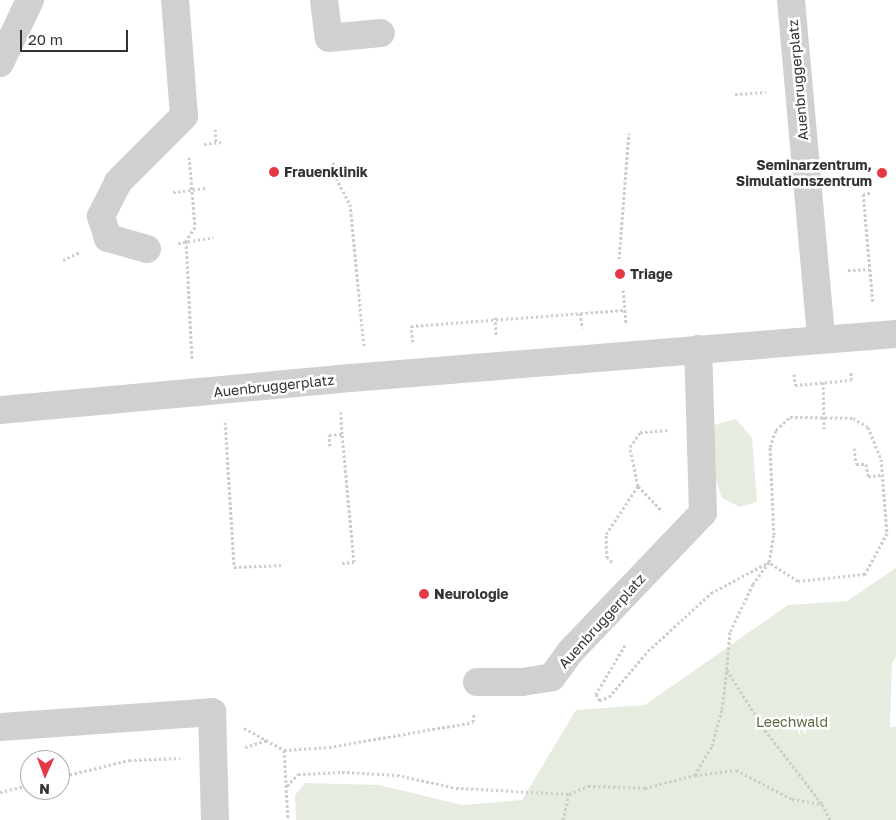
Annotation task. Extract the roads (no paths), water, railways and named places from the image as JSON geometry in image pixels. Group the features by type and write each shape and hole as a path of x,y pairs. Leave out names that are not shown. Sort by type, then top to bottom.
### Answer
{"street":[{"path":"0,63 30,0"},
{"path":"148,249 108,238 101,216 118,182 184,116 175,0"},
{"path":"324,0 329,38 381,33"},
{"name":"Auenbruggerplatz","path":"791,0 822,338"},
{"name":"Auenbruggerplatz","path":"0,410 194,394 338,379 822,338 896,334"},
{"name":"Auenbruggerplatz","path":"477,682 522,682 552,677 570,652 703,513 698,349"},
{"path":"0,727 212,712 215,820"}],"place":[{"name":"Frauenklinik","path":"274,172"},
{"name":"Seminarzentrum, Simulationszentrum","path":"882,173"},
{"name":"Triage","path":"620,274"},
{"name":"Neurologie","path":"424,594"}],"park label":[{"name":"Leechwald","path":"792,722"}]}
